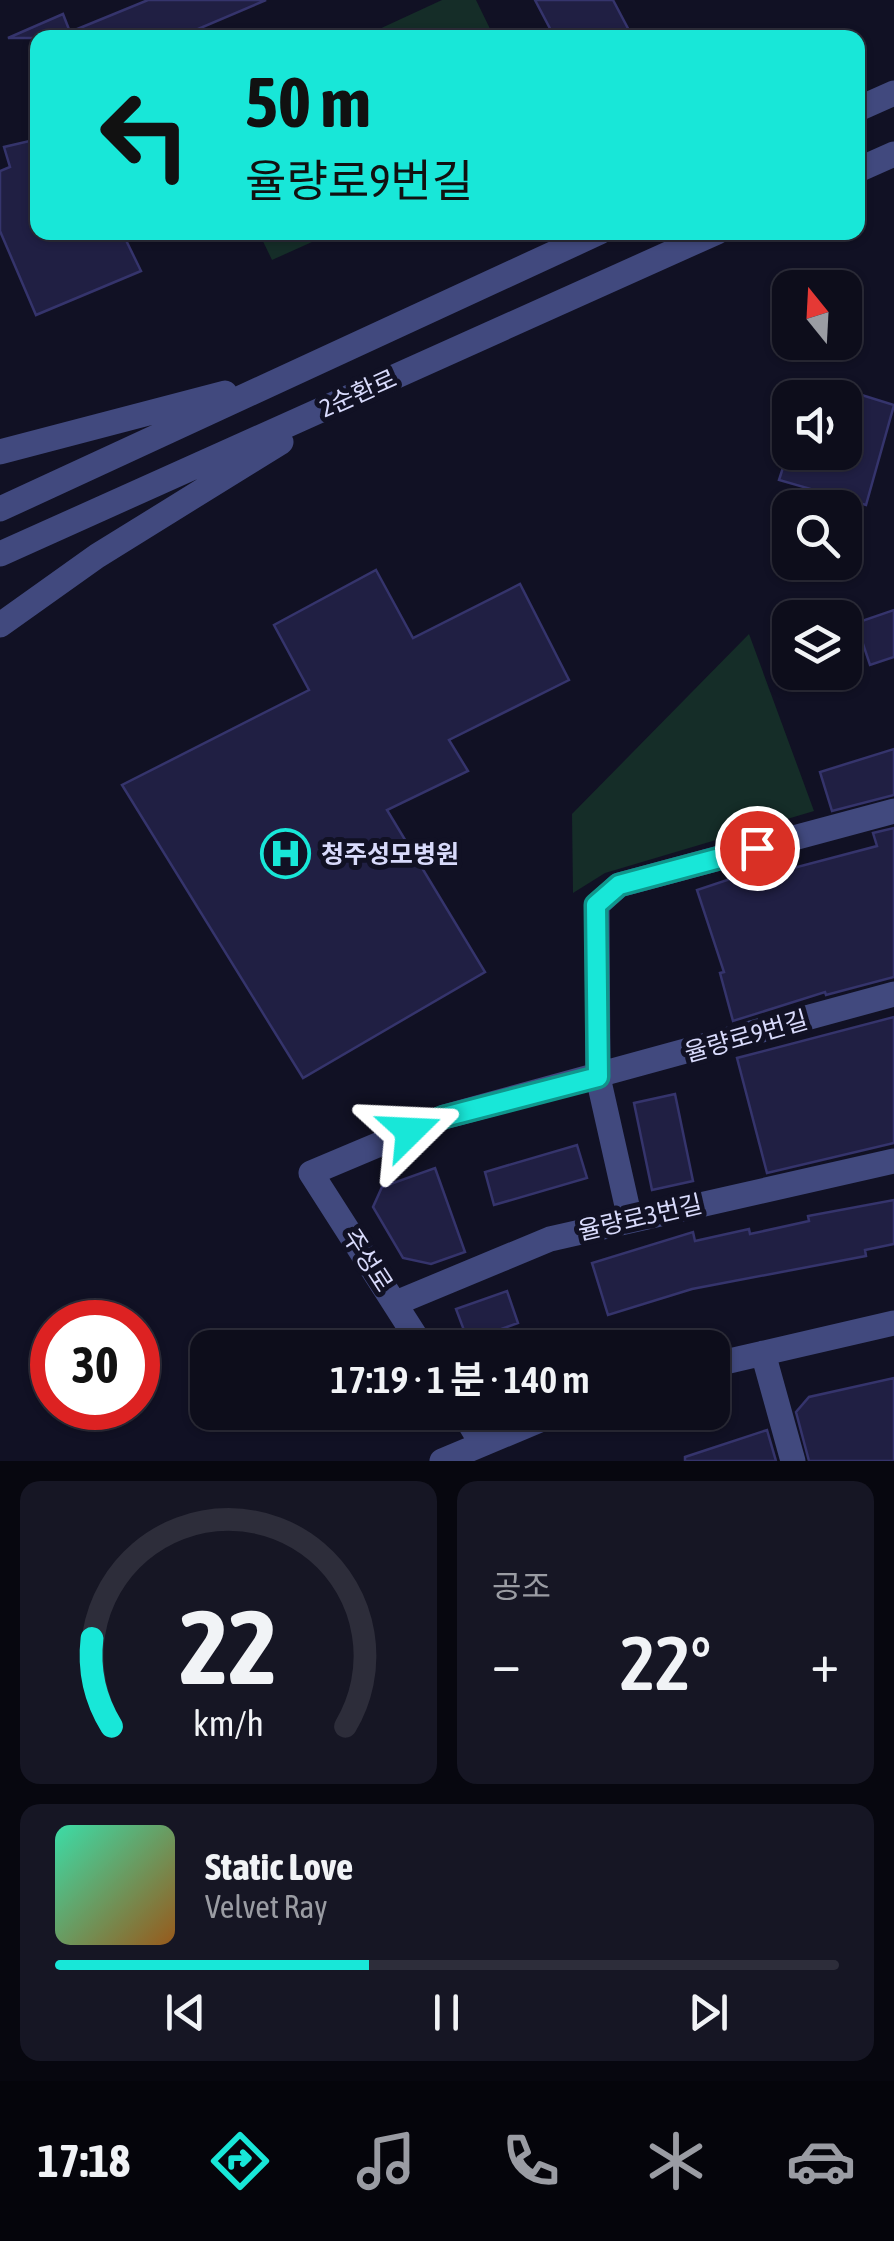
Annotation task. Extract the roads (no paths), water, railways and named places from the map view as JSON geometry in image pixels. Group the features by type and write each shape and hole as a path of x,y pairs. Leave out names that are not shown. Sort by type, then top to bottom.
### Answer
{"street":[{"path":"865,107 894,93"},
{"path":"865,167 894,154"},
{"name":"2순환로","path":"0,509 583,240"},
{"name":"2순환로","path":"0,554 699,240"},
{"path":"0,452 283,378"},
{"path":"0,625 97,556 364,390"},
{"path":"630,1219 598,1077 596,905 601,897 619,885 894,811"},
{"name":"율량로9번길","path":"311,1173 444,1117 894,994"},
{"name":"율량로3번길","path":"396,1303 550,1238 894,1161"},
{"name":"주성로","path":"311,1173 412,1330"},
{"path":"730,1360 894,1323"},
{"path":"763,1354 792,1461"},
{"path":"474,1430 482,1444"},
{"path":"442,1461 516,1430"}],"place":[{"name":"청주성모병원","path":"286,854"}]}
